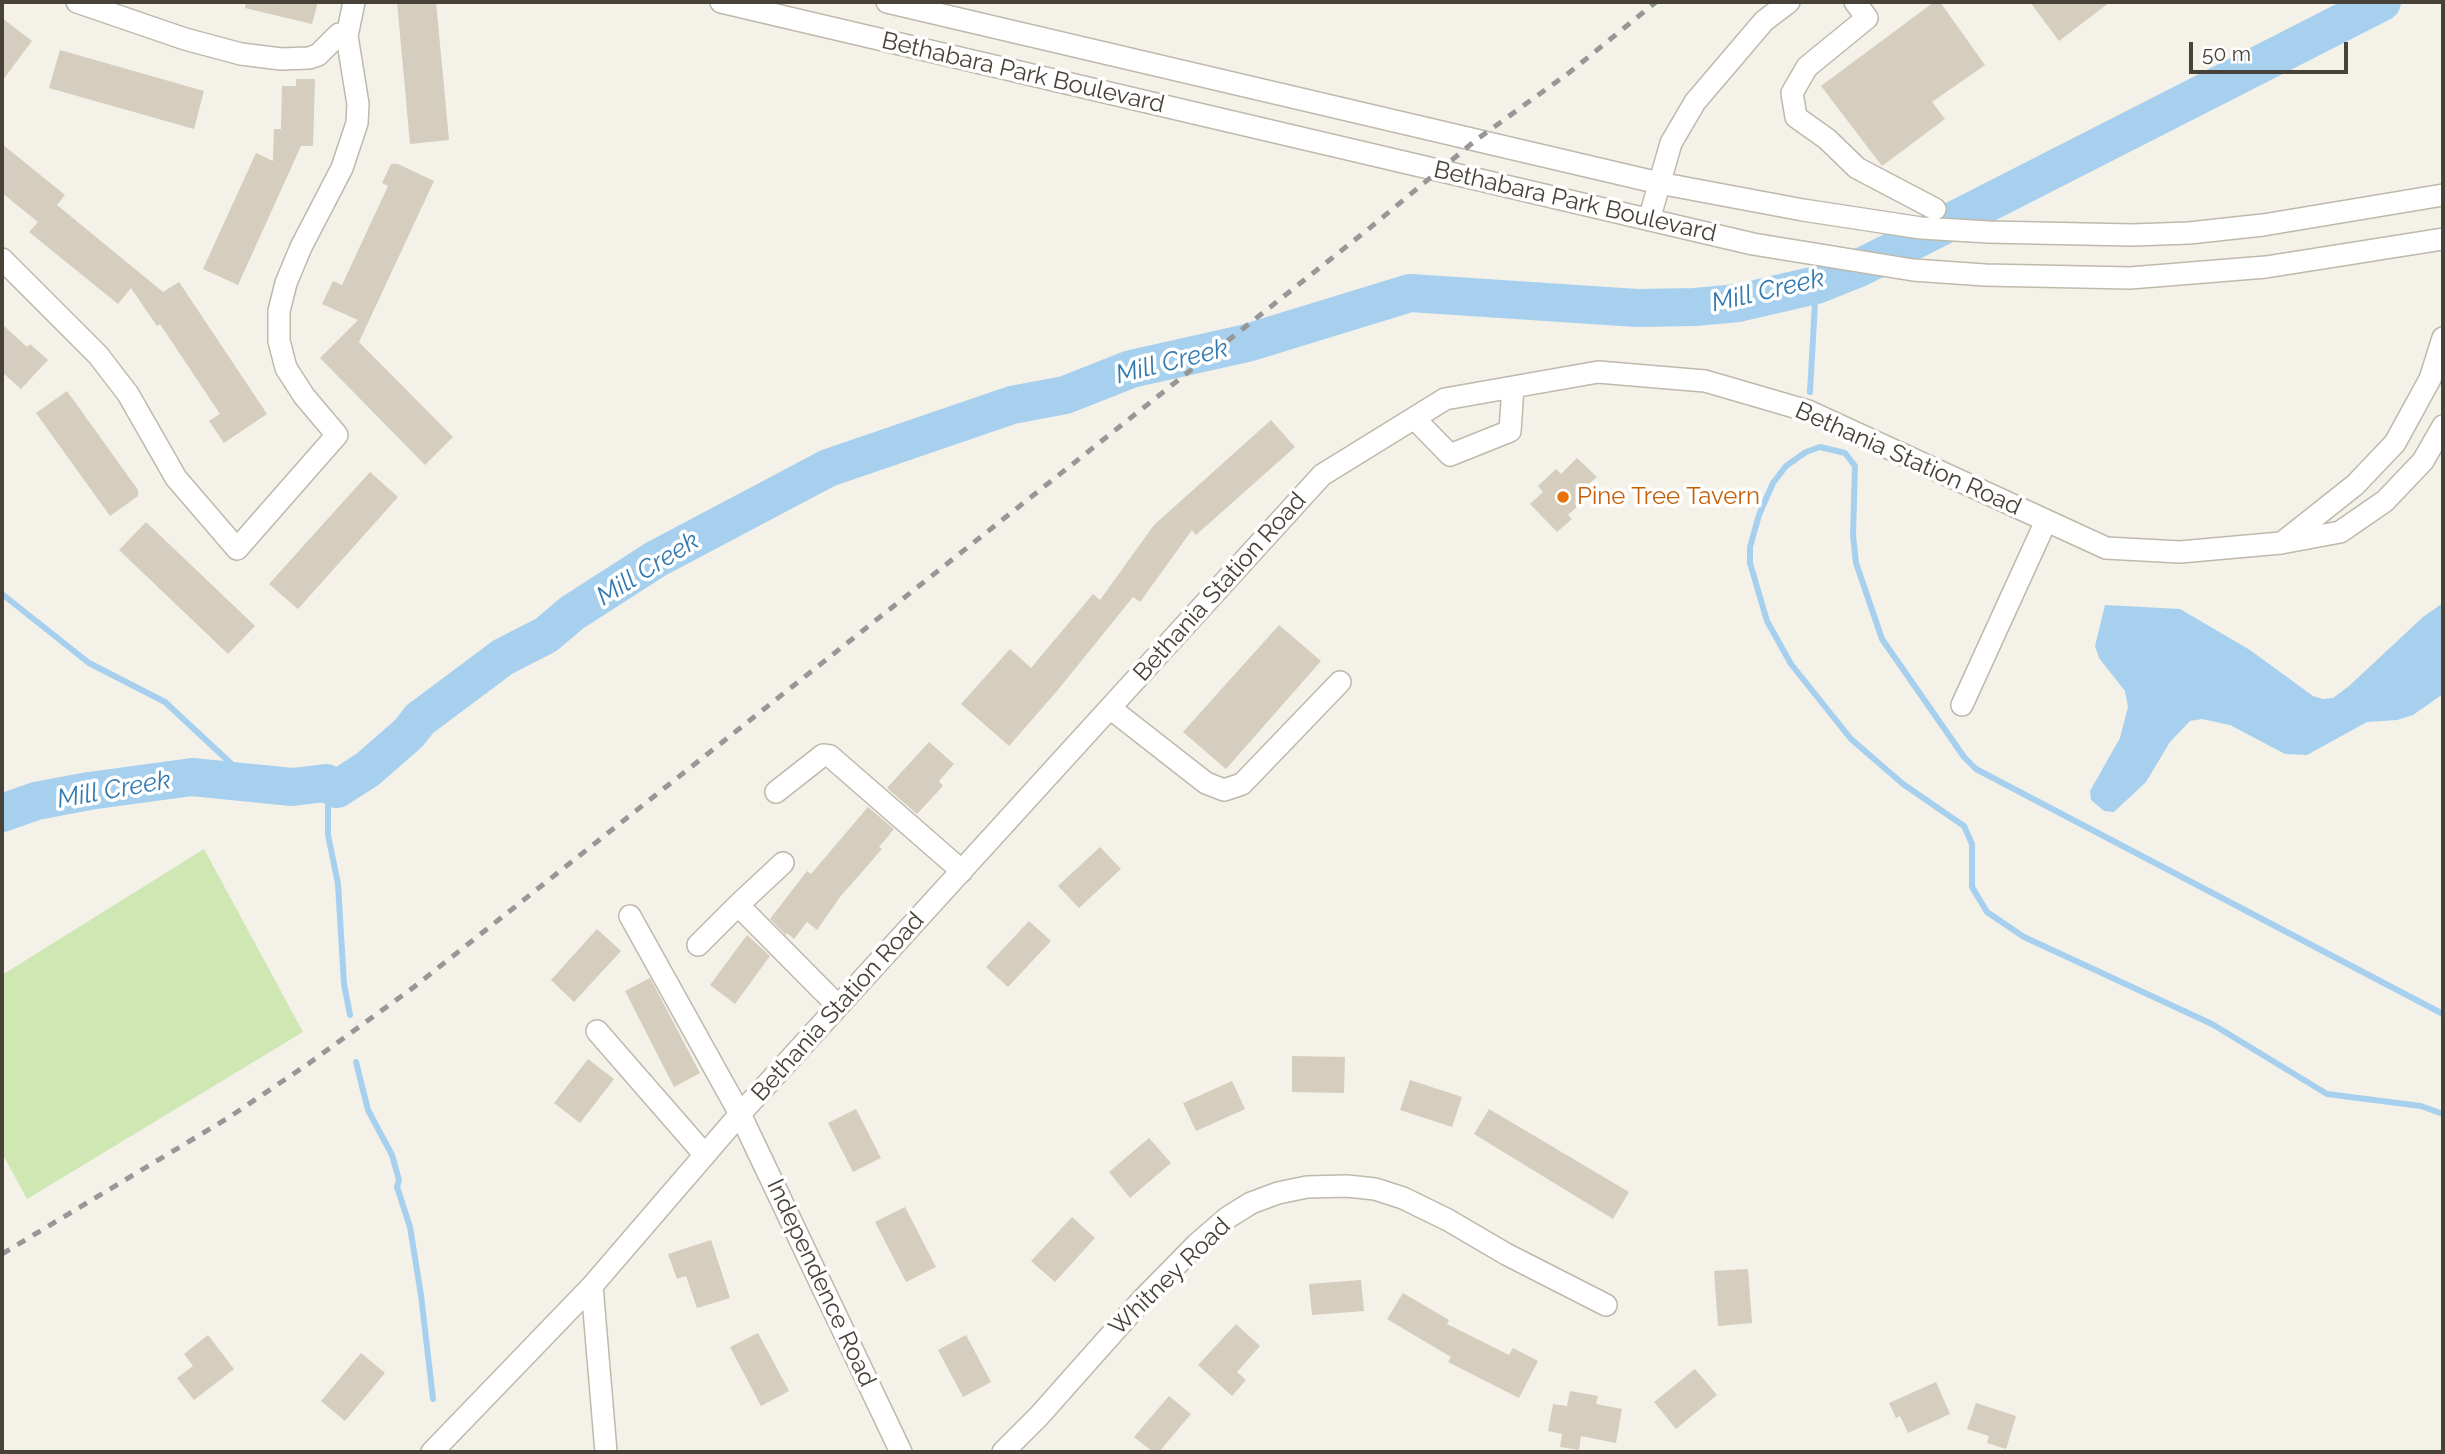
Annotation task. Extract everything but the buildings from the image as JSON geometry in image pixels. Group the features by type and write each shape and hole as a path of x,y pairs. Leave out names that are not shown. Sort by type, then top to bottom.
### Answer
{"street":[{"path":"78,2 185,39 241,54 281,59 318,55 339,34 347,36"},
{"path":"2,258 98,355 128,394 176,478 237,549 337,435 304,396 286,368 279,341 279,311 291,271 341,168 357,123 358,104 347,36 354,2"},
{"name":"Bethabara Park Boulevard","path":"721,2 1753,244 1913,270 1985,275 2130,278 2266,267 2443,241"},
{"name":"Bethabara Park Boulevard","path":"887,2 1659,183 1803,210 1920,228 2132,235 2189,233 2263,225 2443,195"},
{"path":"1649,220 1671,143 1695,102 1764,21 1789,2"},
{"path":"1854,2 1867,18 1807,67 1792,93 1796,117 1827,139 1857,168 1935,209"},
{"path":"2281,543 2355,485 2395,443 2430,379 2443,338"},
{"name":"Bethania Station Road","path":"432,1452 592,1286 740,1114 1322,475 1445,399 1598,372 1705,381 1808,411 2106,548 2180,552 2281,543 2340,532 2385,501 2423,461 2443,426"},
{"path":"1414,418 1450,455 1510,431 1513,387"},
{"path":"1962,705 2046,521"},
{"path":"1110,708 1206,783 1224,790 1242,784 1340,682"},
{"path":"776,792 823,755 830,756 961,871"},
{"path":"698,945 783,863"},
{"path":"738,905 838,1006"},
{"name":"Independence Road","path":"630,916 740,1114 901,1452"},
{"path":"597,1031 705,1155"},
{"name":"Whitney Road","path":"1003,1452 1197,1244 1251,1203 1278,1193 1307,1187 1347,1186 1376,1189 1403,1198 1606,1305"},
{"path":"592,1286 606,1452"}],"green space":[{"path":"204,849 303,1032 27,1199 2,1153 2,975"}],"water":[{"path":"2443,603 2443,694 2413,715 2397,720 2367,722 2307,755 2285,754 2230,725 2202,719 2190,721 2170,742 2146,782 2114,812 2104,811 2091,800 2090,791 2120,738 2128,707 2125,691 2099,658 2095,646 2105,605 2180,609 2250,650 2313,696 2323,699 2333,698 2349,686 2423,617"}],"waterway":[{"name":"Mill Creek","path":"2,813 36,801 192,777 292,787 326,783 337,789 368,769 409,733 420,719 503,657 546,635 572,613 656,559 828,468 1012,405 1065,395 1131,369 1247,343 1410,293 1637,308 1695,307 1738,303 1816,285 1859,268 2382,2"},
{"path":"1810,392 1816,285"},
{"path":"2443,1014 1976,769 1964,757 1882,639 1856,563 1853,535 1855,466 1845,453 1820,447 1806,452 1786,466 1773,483 1759,515 1750,547 1750,563 1767,621 1791,664 1851,739 1903,784 1964,826 1972,844 1972,887 1987,912 2024,937 2212,1024 2327,1094 2421,1106 2443,1114"},
{"path":"2,594 89,663 165,702 252,783"},
{"path":"337,789 328,806 328,835 338,884 344,984 350,1015"},
{"path":"356,1062 368,1110 392,1155 399,1180 397,1187 410,1227 433,1399"}],"railway":[{"path":"2,1254 228,1118 414,987 1366,231 1476,140 1570,72 1656,2"}],"place":[{"name":"Pine Tree Tavern","path":"1563,497"}]}
